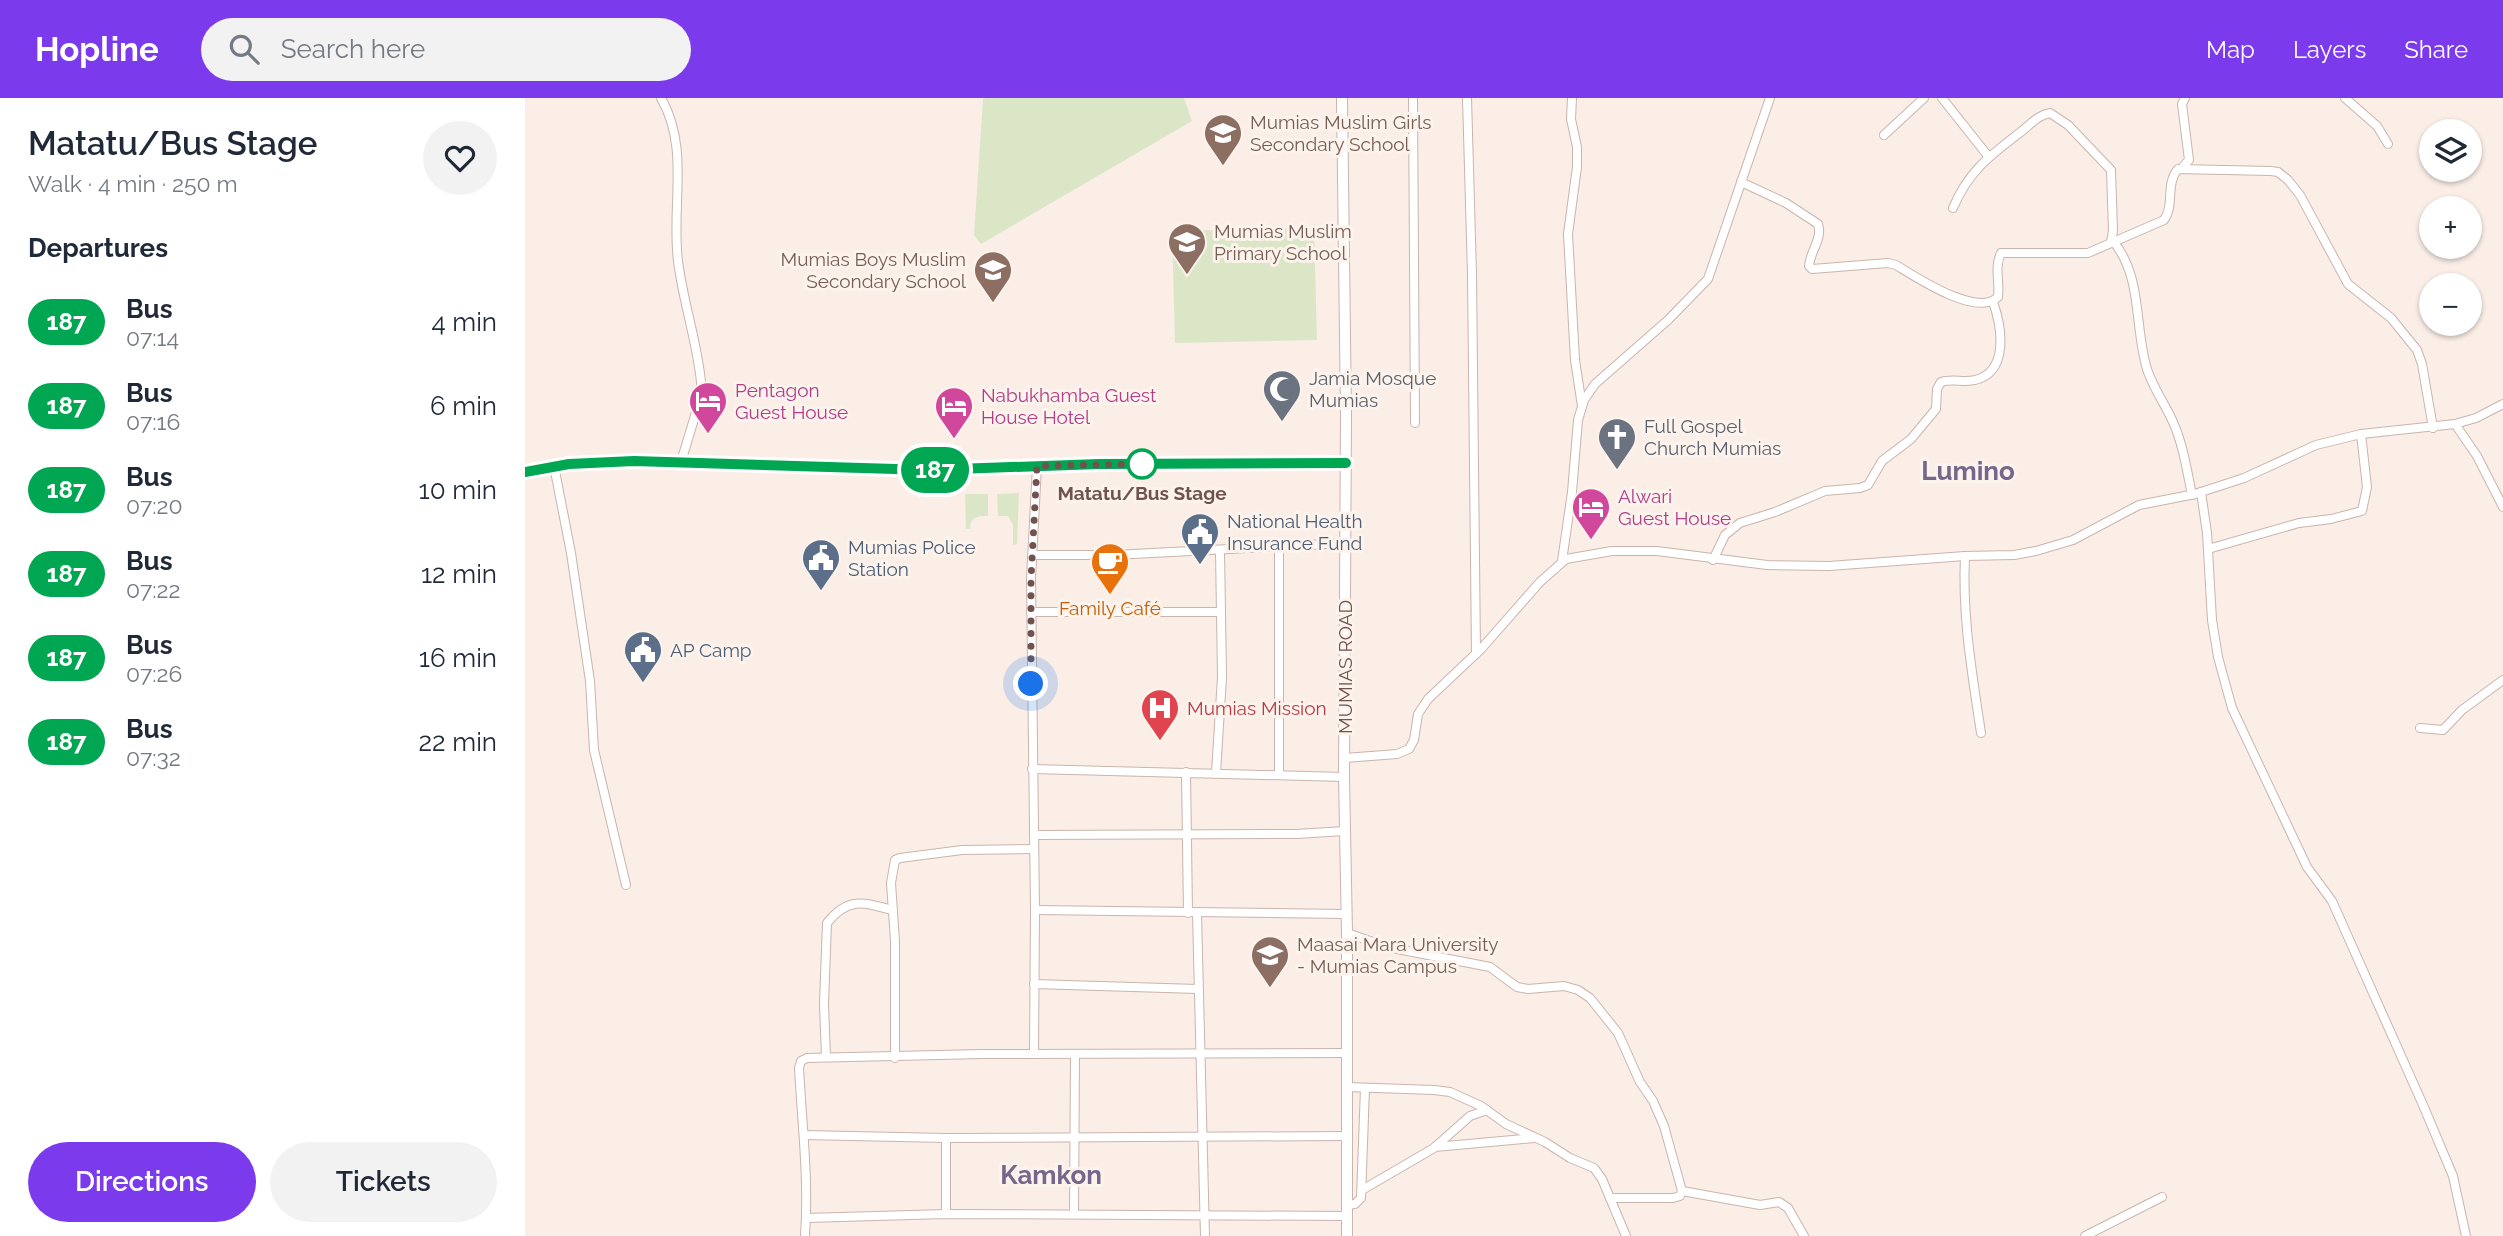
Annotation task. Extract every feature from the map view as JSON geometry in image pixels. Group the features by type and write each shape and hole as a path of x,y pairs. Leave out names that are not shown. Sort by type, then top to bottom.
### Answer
{"street":[{"path":"661,98 675,129 678,163 677,257 701,382 701,396 681,462"},
{"name":"MUMIAS ROAD","path":"1342,98 1346,463 1344,777 1347,1236"},
{"path":"1413,98 1415,423"},
{"path":"1467,98 1472,274 1475,654"},
{"path":"1572,98 1571,119 1577,147 1577,167 1568,234 1575,360 1582,405"},
{"path":"1562,561 1582,405 1595,384 1704,285 1716,260 1770,98"},
{"path":"1884,135 1924,98"},
{"path":"1942,98 1988,156"},
{"path":"1741,183 1786,203 1818,225 1820,235 1809,258 1812,270 1888,263 1949,296 1993,302 1999,298 1996,270 2001,253 2079,254 2101,249 2112,241 2165,219 2170,209 2172,181 2176,171 2189,160 2182,104 2185,98"},
{"path":"2344,98 2377,126 2388,145"},
{"path":"1954,208 1966,183 1988,156 2044,114 2050,113 2062,120 2112,170 2112,241 2123,254 2138,305 2145,365 2174,423 2192,495"},
{"path":"2182,168 2271,171 2288,180 2300,195 2346,282 2391,318 2417,350 2433,428"},
{"path":"1713,560 1729,530 1740,523 1825,491 1868,485 1882,461 1911,439 1936,410 1937,388 1941,382 1975,380 1990,373 2000,350 2000,329 1993,302"},
{"path":"1345,758 1397,754 1409,749 1414,740 1418,714 1424,704 1475,654 1547,575 1562,561 1575,556 1657,551 1767,565 1829,566 2014,555 2054,547 2084,535 2139,505 2201,492 2256,473 2316,445 2361,434 2455,425 2503,404"},
{"path":"2455,425 2477,456 2503,507"},
{"path":"2208,548 2299,523 2362,511 2367,487 2361,434"},
{"path":"525,472 597,461 929,470 1037,466 1346,463"},
{"path":"554,466 571,553 590,681 594,750 626,885"},
{"path":"1034,1054 1031,612 1037,466"},
{"path":"2201,492 2208,548 2212,620 2218,657 2232,708 2307,867 2332,901 2418,1094 2453,1176 2466,1236"},
{"path":"1033,555 1220,551 1346,543"},
{"path":"1279,547 1279,775"},
{"path":"1216,773 1222,700 1220,551"},
{"path":"1965,556 1965,621 1981,733"},
{"path":"1031,612 1221,612"},
{"path":"2420,728 2443,730 2462,710 2503,680"},
{"path":"1032,769 1344,777"},
{"path":"1186,772 1187,835 1198,989 1205,1236"},
{"path":"1034,835 1296,834 1345,831"},
{"path":"895,1058 895,941 892,910 894,862 897,858 962,850 1034,849"},
{"path":"826,1057 824,1004 827,923 839,911 855,903 892,910"},
{"path":"1035,910 1346,914"},
{"path":"1347,933 1387,947 1490,967 1517,987 1528,989 1564,985 1578,989 1590,998 1618,1033 1640,1082 1653,1101 1664,1126 1682,1191 1680,1196 1673,1198 1610,1198"},
{"path":"1034,984 1198,989"},
{"path":"805,1236 804,1135 799,1065 807,1058 1346,1053"},
{"path":"1074,1214 1075,1054"},
{"path":"1347,1087 1450,1092 1570,1158 1589,1164 1602,1179 1626,1236"},
{"path":"806,1218 946,1214 1204,1215 1346,1211 1359,1201 1362,1190 1365,1088"},
{"path":"1362,1190 1434,1148 1470,1116 1487,1110"},
{"path":"804,1135 946,1138 1346,1136"},
{"path":"946,1138 946,1214"},
{"path":"1434,1148 1537,1138"},
{"path":"1682,1191 1760,1205 1779,1202 1788,1208 1804,1236"},
{"path":"2085,1236 2162,1197"}],"green space":[{"path":"1184,98 1192,121 981,244 974,235 983,99"},
{"path":"1314,228 1317,340 1175,343 1172,231"},
{"path":"1019,493 1017,544 1013,545 1013,525 1008,516 998,516 997,494"},
{"path":"965,494 988,494 988,516 975,518 970,529 966,529"}],"bus line":[{"name":"187","path":"525,472 597,461 929,470 1099,464 1346,463"}],"place":[{"name":"Mumias Muslim Girls Secondary School","path":"1223,167"},
{"name":"Mumias Muslim Primary School","path":"1187,276"},
{"name":"Mumias Boys Muslim Secondary School","path":"993,304"},
{"name":"Jamia Mosque Mumias","path":"1282,423"},
{"name":"Pentagon Guest House","path":"708,435"},
{"name":"Nabukhamba Guest House Hotel","path":"954,440"},
{"name":"Matatu/Bus Stage","path":"1142,464"},
{"name":"Full Gospel Church Mumias","path":"1617,471"},
{"name":"Alwari Guest House","path":"1591,541"},
{"name":"National Health Insurance Fund","path":"1200,566"},
{"name":"Mumias Police Station","path":"821,592"},
{"name":"Family Café","path":"1110,596"},
{"name":"AP Camp","path":"643,684"},
{"name":"Mumias Mission","path":"1160,742"},
{"name":"Maasai Mara University - Mumias Campus","path":"1270,989"}],"district":[{"name":"Lumino","path":"1968,471"},
{"name":"Kamkon","path":"1051,1175"}],"route":[{"path":"1031,684 1031,579 1037,466 1142,464"}]}
